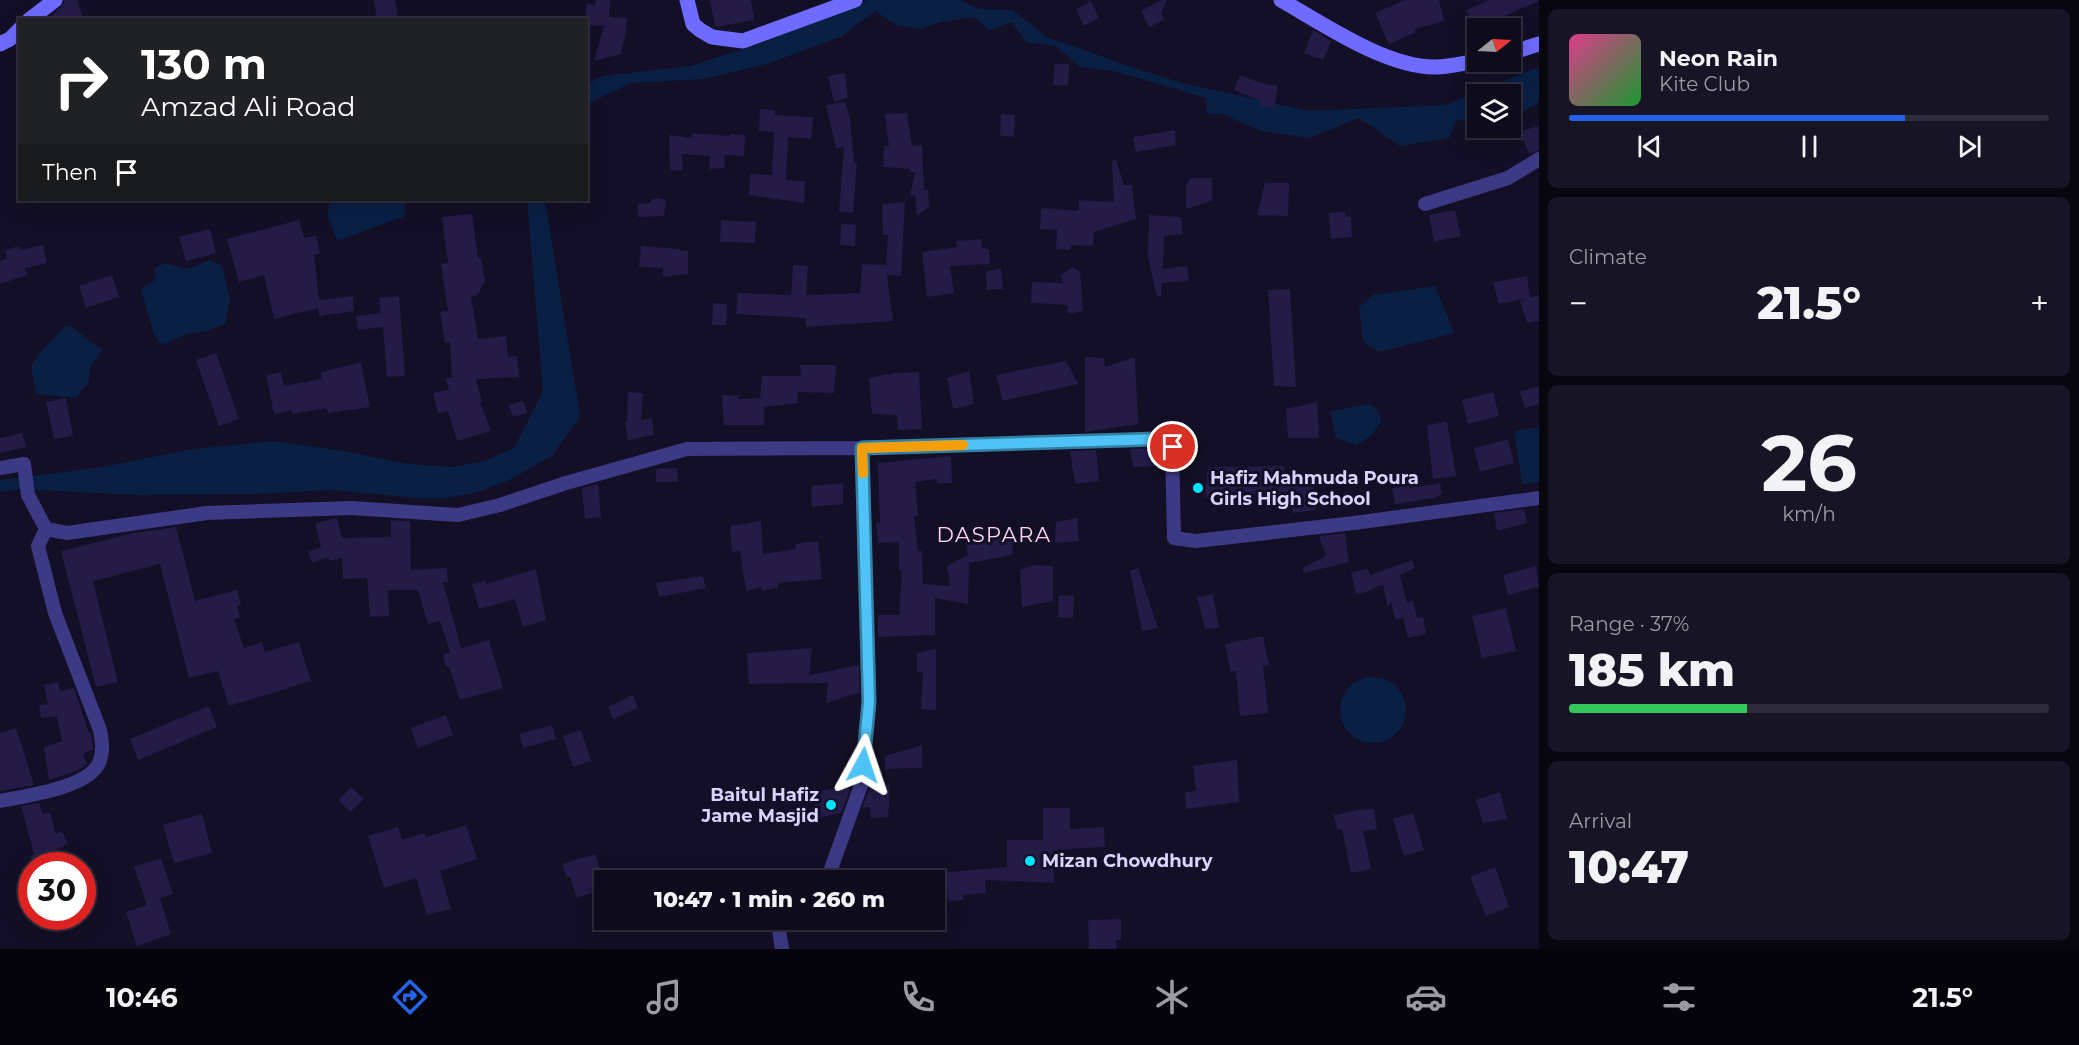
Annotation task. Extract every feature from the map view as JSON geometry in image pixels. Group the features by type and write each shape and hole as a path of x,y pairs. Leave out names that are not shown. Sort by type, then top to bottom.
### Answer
{"main road":[{"path":"32,18 55,0"},
{"path":"687,0 693,24 700,30 712,37 743,41 855,0"},
{"path":"1281,0 1378,53 1411,64 1435,67 1467,63"},
{"path":"0,44 10,39 18,31"},
{"path":"1521,50 1539,44"}],"street":[{"path":"1425,204 1508,178 1539,159"},
{"path":"46,529 67,533 218,512 351,508 458,514 500,504 687,449 862,448 1159,439 1173,447 1174,538 1184,540 1196,541 1354,523 1539,498"},
{"path":"831,870 861,785 869,702 862,448"},
{"path":"0,468 24,464 28,495 46,529"},
{"path":"0,801 63,786 85,778 94,772 103,746 100,730 56,612 38,546 46,529"},
{"path":"779,930 782,949"}],"water":[{"path":"868,0 960,0 979,9 1012,10 1047,37 1182,83 1309,111 1445,105 1467,96 1467,121 1456,120 1449,138 1400,146 1359,118 1309,138 1261,131 1222,114 1207,114 1206,98 1113,71 1080,67 1056,46 1026,42 1012,22 989,31 974,17 941,22 920,29 897,25 875,11 841,37 766,64 704,79 631,83 588,104 588,84 603,76 690,66 765,42"},
{"path":"1539,67 1539,102 1521,114 1521,84 1497,84"},
{"path":"331,201 405,201 405,216 337,241 327,213"},
{"path":"527,201 545,201 580,416 552,456 509,480 475,493 445,498 419,498 332,490 253,494 137,495 22,489 0,492 0,480 103,467 187,450 272,441 344,451 408,464 453,467 485,461 514,448 543,391"},
{"path":"210,260 222,266 230,299 225,324 207,331 187,334 162,345 154,335 141,289 155,280 155,268 165,263 187,269"},
{"path":"1435,286 1454,333 1379,352 1363,342 1359,307 1373,295"},
{"path":"66,325 103,349 90,367 89,381 76,398 36,394 31,366"},
{"path":"1370,404 1380,414 1381,422 1371,436 1356,445 1336,438 1330,411"},
{"path":"1539,427 1539,482 1522,484 1514,431"},
{"path":"1373,677 1386,680 1396,687 1403,697 1406,710 1403,723 1396,733 1386,740 1373,743 1360,740 1350,733 1343,723 1340,710 1343,697 1350,687 1360,680"}],"building":[{"path":"65,0 77,0 83,18 48,18 61,7"},
{"path":"374,0 395,0 398,18 377,18"},
{"path":"596,0 610,0 609,17 627,18 621,54 594,61 604,26 588,25 586,4 595,5"},
{"path":"710,0 751,0 754,20 715,27"},
{"path":"1162,0 1167,0 1161,13 1164,20 1149,27 1141,11"},
{"path":"1405,0 1439,0 1444,21 1414,29 1416,32 1389,44 1375,13"},
{"path":"1489,0 1539,0 1502,18 1470,18 1466,10"},
{"path":"1091,1 1099,18 1084,26 1076,9"},
{"path":"1313,30 1331,41 1323,60 1304,53"},
{"path":"1055,64 1069,64 1068,86 1053,85"},
{"path":"845,73 848,98 834,102 828,76"},
{"path":"1240,75 1261,83 1278,86 1274,108 1260,106 1261,101 1234,90"},
{"path":"845,102 850,118 854,163 857,163 853,213 839,212 844,147 836,148 826,105"},
{"path":"760,109 775,110 775,115 813,117 811,139 788,137 786,180 805,181 804,203 749,195 750,174 772,175 774,132 759,131"},
{"path":"907,113 912,146 922,145 924,190 928,190 929,207 917,216 915,195 910,196 915,172 910,172 910,169 883,167 884,146 889,146 885,114"},
{"path":"1001,114 1015,115 1014,137 1000,136"},
{"path":"1539,126 1539,150 1529,154 1521,131"},
{"path":"1175,130 1176,145 1136,152 1133,137"},
{"path":"692,133 745,135 744,156 725,155 724,168 709,169 710,156 682,154 683,170 670,171 669,135 692,138"},
{"path":"1116,160 1124,185 1132,185 1136,219 1094,232 1093,246 1071,245 1070,250 1056,249 1057,230 1040,229 1041,208 1079,211 1079,200 1114,202 1112,161"},
{"path":"1191,178 1212,178 1212,201 1186,209 1186,185"},
{"path":"1265,183 1289,183 1288,216 1257,215"},
{"path":"654,198 666,200 664,216 638,217 638,204 649,203"},
{"path":"905,202 901,276 887,275 893,321 806,327 806,318 736,314 738,293 791,295 793,265 808,266 806,295 860,293 862,264 886,265 886,271 888,235 883,235 882,204"},
{"path":"1455,210 1461,236 1434,242 1429,215"},
{"path":"1345,211 1345,217 1351,216 1352,237 1331,239 1329,213"},
{"path":"472,214 478,258 481,258 485,280 478,295 471,297 478,339 506,336 508,357 517,356 519,377 476,379 482,402 480,403 491,431 457,441 448,411 438,414 433,393 449,390 446,379 452,377 450,342 445,343 440,312 448,311 441,264 448,263 442,217"},
{"path":"1149,215 1181,217 1183,234 1164,236 1163,269 1187,266 1189,281 1162,283 1161,296 1157,297 1148,257"},
{"path":"299,220 304,238 316,236 320,253 314,255 319,300 353,296 354,311 319,316 318,308 274,319 264,275 239,282 227,239"},
{"path":"721,220 756,222 755,243 720,242"},
{"path":"841,224 856,225 855,246 840,245"},
{"path":"210,229 216,253 186,261 179,237"},
{"path":"981,239 982,248 989,249 990,264 950,266 954,293 927,297 922,252 957,247 956,241"},
{"path":"43,245 47,263 25,268 27,275 0,284 0,261 7,258 5,250 19,246 20,250"},
{"path":"641,246 688,251 688,274 663,277 663,268 639,267"},
{"path":"1073,267 1080,272 1083,311 1068,314 1067,305 1031,303 1032,282 1063,283 1061,275"},
{"path":"1001,268 1003,289 987,290 986,272"},
{"path":"112,275 119,297 86,308 79,286"},
{"path":"1527,276 1530,298 1499,304 1493,282"},
{"path":"1290,289 1296,387 1274,386 1268,290"},
{"path":"1539,295 1539,321 1527,323 1520,301"},
{"path":"399,296 405,376 387,377 383,327 358,330 356,316 381,313 379,298"},
{"path":"713,303 727,304 726,325 712,325"},
{"path":"216,353 239,419 219,426 196,360"},
{"path":"1085,357 1104,358 1105,367 1135,357 1138,424 1085,432"},
{"path":"1066,361 1078,384 1003,401 996,375"},
{"path":"361,362 370,407 328,413 327,408 292,414 292,410 274,414 266,375 281,372 284,386 322,379 321,372"},
{"path":"800,365 836,365 834,393 797,392 798,403 764,407 764,425 724,425 722,395 738,396 739,399 760,398 762,376 801,376"},
{"path":"969,371 974,404 953,409 947,378"},
{"path":"919,372 922,429 898,430 897,415 872,414 869,378 895,373"},
{"path":"1539,386 1539,404 1525,408 1520,392"},
{"path":"628,392 643,393 641,420 652,418 654,435 628,440 625,422 627,422"},
{"path":"1493,392 1499,416 1468,424 1462,400"},
{"path":"66,398 73,436 54,439 46,402"},
{"path":"524,402 527,413 513,417 509,405"},
{"path":"1317,402 1319,438 1288,438 1286,409"},
{"path":"1447,421 1456,476 1433,479 1427,426"},
{"path":"22,433 26,447 0,453 0,438"},
{"path":"1508,439 1514,463 1480,472 1474,448"},
{"path":"1157,448 1161,451 1162,466 1133,467 1130,449"},
{"path":"1096,450 1099,481 1075,484 1070,451"},
{"path":"951,456 952,483 937,483 937,479 915,482 918,516 914,516 918,551 922,551 923,584 950,586 947,566 968,555 966,544 1013,537 1012,555 969,562 968,604 935,598 935,635 878,637 878,615 899,615 902,570 899,571 899,542 878,543 876,523 880,523 878,463"},
{"path":"1284,466 1284,480 1313,474 1315,510 1293,513 1291,493 1205,497 1208,467"},
{"path":"677,468 678,482 656,482 656,469"},
{"path":"843,483 843,504 812,507 811,486"},
{"path":"1440,483 1442,494 1434,498 1395,504 1392,488"},
{"path":"598,484 601,517 585,519 582,488"},
{"path":"1524,509 1527,523 1497,531 1494,513"},
{"path":"337,518 342,538 391,537 391,520 410,521 411,570 447,568 448,582 443,582 461,648 489,640 503,688 460,700 449,666 446,667 443,655 450,652 440,621 428,624 418,590 388,590 389,616 370,617 367,578 343,579 342,558 329,561 328,557 312,563 308,552 321,547 315,523"},
{"path":"1077,518 1079,541 1055,543 1056,522"},
{"path":"761,521 763,554 796,549 795,544 818,541 822,579 778,583 778,588 762,591 762,587 746,591 740,551 732,552 730,526"},
{"path":"176,527 195,601 237,590 241,605 237,606 240,618 234,619 244,648 262,642 265,652 299,642 311,681 229,706 218,671 189,678 160,564 93,581 118,682 96,687 61,551 134,533"},
{"path":"1345,533 1349,562 1304,573 1302,568 1326,556 1319,536"},
{"path":"1412,560 1415,568 1400,575 1407,603 1413,601 1417,618 1423,617 1426,634 1408,638 1403,618 1395,619 1391,601 1388,608 1383,584 1367,592 1356,594 1351,572 1368,569 1370,575"},
{"path":"1033,565 1053,566 1053,601 1022,607 1020,570"},
{"path":"1536,566 1539,587 1508,595 1503,575"},
{"path":"1138,568 1158,628 1142,631 1130,571"},
{"path":"536,569 546,620 523,627 515,599 479,609 472,584 485,580 486,584"},
{"path":"703,576 706,588 659,597 656,583"},
{"path":"1213,594 1219,628 1205,629 1197,597"},
{"path":"1059,595 1074,596 1073,618 1058,617"},
{"path":"1506,608 1516,651 1482,658 1472,616"},
{"path":"1263,636 1269,665 1263,666 1268,713 1240,716 1236,671 1231,672 1225,644"},
{"path":"812,648 809,675 859,665 860,692 826,703 828,683 749,684 747,653"},
{"path":"936,649 936,710 921,709 923,672 917,672 917,653"},
{"path":"58,682 60,691 74,688 89,733 91,732 93,749 83,754 87,764 79,770 49,780 44,747 62,741 57,716 41,718 39,705 48,704 44,685"},
{"path":"633,695 638,708 613,719 608,707"},
{"path":"209,706 217,727 138,760 130,739"},
{"path":"446,715 453,735 418,748 411,728"},
{"path":"552,725 556,739 523,748 519,734"},
{"path":"16,728 34,785 0,791 0,733"},
{"path":"581,730 591,761 573,767 563,736"},
{"path":"922,745 922,768 885,769 885,756"},
{"path":"1237,760 1239,802 1186,809 1185,792 1196,791 1193,766"},
{"name":"Baitul Hafiz Jame Masjid","path":"848,785 850,790 841,813 818,818 812,793"},
{"path":"890,785 888,817 871,818 870,807 862,808 870,788"},
{"path":"351,787 364,799 350,812 338,800"},
{"path":"1500,792 1507,819 1483,823 1476,800"},
{"path":"39,803 43,814 50,813 56,834 62,831 68,844 51,852 33,852 21,806"},
{"path":"1043,808 1070,808 1070,829 1104,827 1105,847 1053,850 1054,883 985,880 986,893 963,895 963,900 948,901 945,890 945,872 1007,867 1007,840 1043,840"},
{"path":"1374,809 1377,829 1363,831 1371,869 1351,873 1342,829 1337,830 1334,815"},
{"path":"1413,813 1424,850 1404,856 1393,819"},
{"path":"202,814 212,853 174,863 163,825"},
{"path":"466,825 477,859 440,871 451,909 427,915 416,878 384,888 368,836 398,827 402,840 425,833 426,837"},
{"path":"595,854 600,869 594,870 594,892 577,898 570,877 567,878 562,864"},
{"path":"161,858 173,894 160,898 171,934 137,946 126,912 147,905 134,867"},
{"path":"1495,867 1509,907 1486,916 1470,877"},
{"path":"1121,919 1121,940 1116,940 1117,949 1089,949 1088,920"}],"slow traffic":[{"path":"863,473 862,448 963,445"}],"place":[{"name":"Hafiz Mahmuda Poura Girls High School","path":"1198,488"},
{"name":"Baitul Hafiz Jame Masjid","path":"831,805"},
{"name":"Mizan Chowdhury","path":"1030,861"}],"district":[{"name":"DASPARA","path":"994,535"}],"route":[{"path":"863,765 869,702 862,448 1159,439 1173,447"}]}
